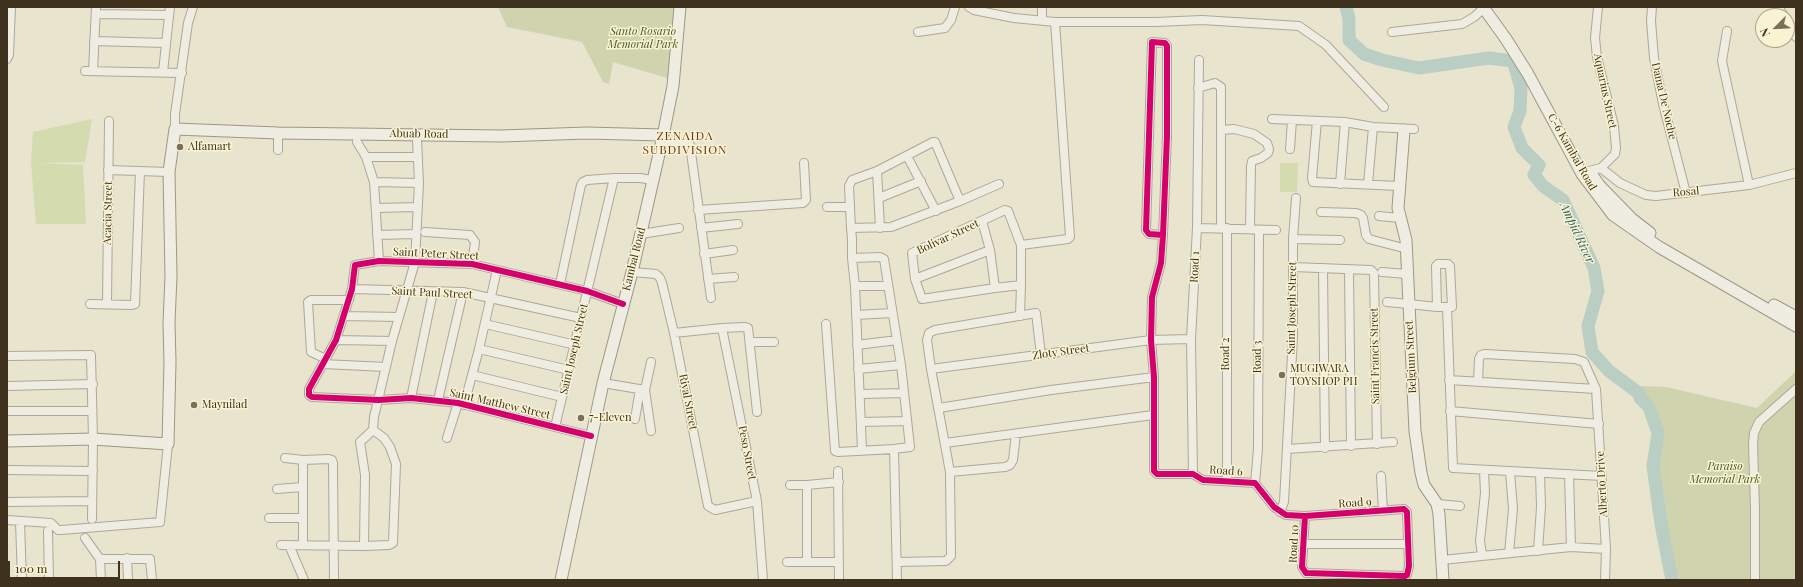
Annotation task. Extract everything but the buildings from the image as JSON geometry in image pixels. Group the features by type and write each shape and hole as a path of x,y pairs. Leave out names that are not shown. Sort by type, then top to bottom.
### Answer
{"street":[{"path":"7,59 9,55 11,7"},
{"path":"7,520 51,523 58,530 160,522 168,444 168,323 171,262 170,172 175,129 175,114 188,24 192,7"},
{"name":"Kambal Road","path":"561,580 603,383 632,272 663,138 673,86 680,7"},
{"path":"918,32 945,28 951,20 955,7"},
{"path":"969,7 974,10 1014,18 1055,22 1156,22 1202,20 1299,26 1326,44 1384,107"},
{"path":"1042,7 1042,20"},
{"path":"1392,32 1462,24 1474,17 1486,7"},
{"name":"C-6 Kambal Road","path":"1486,7 1613,215 1625,225 1660,247 1796,326"},
{"name":"Aquarius Street","path":"1598,7 1595,38 1596,57 1614,126 1616,148 1615,154 1601,168"},
{"name":"Dama De Noche","path":"1652,7 1651,21 1654,58 1663,104 1686,193"},
{"path":"163,72 169,11 96,11 94,41 89,71 182,73"},
{"path":"1020,316 1021,246 1068,239 1070,237 1055,22"},
{"path":"1727,31 1722,62 1749,185"},
{"path":"94,41 165,43"},
{"path":"944,443 1153,415 1154,377 1151,340 1152,297 1161,263 1163,235 1167,136 1167,46 1165,43 1152,42 1146,230 1149,234 1163,235"},
{"name":"Road 1","path":"1193,474 1191,339 1196,228 1199,60"},
{"name":"Road 2","path":"1198,88 1215,83 1221,87 1227,480"},
{"path":"1272,119 1345,122 1372,127 1409,130"},
{"path":"1290,149 1292,120"},
{"name":"Acacia Street","path":"106,304 109,121"},
{"path":"1317,121 1312,181 1316,183 1398,186"},
{"path":"1340,184 1345,122"},
{"path":"1368,184 1372,127"},
{"name":"Road 3","path":"1222,130 1234,128 1254,134 1267,143 1269,148 1268,153 1261,158 1252,161 1251,166 1254,229 1258,449 1255,483"},
{"name":"Abuab Road","path":"175,129 278,133 501,136 587,133 663,138"},
{"name":"Belgium Street","path":"1409,130 1398,186 1398,208 1407,249 1415,431 1420,473 1424,485 1437,504 1442,560 1442,580"},
{"path":"278,133 278,150"},
{"path":"663,138 688,143 690,146 711,298"},
{"path":"364,546 365,475 360,442 373,430 374,417 392,341 415,262 419,183 417,139"},
{"path":"357,142 366,157 374,182 379,261"},
{"path":"862,450 861,394 858,369 849,186 852,180 877,171 935,142 960,201"},
{"path":"907,156 922,181 936,211"},
{"path":"366,157 418,158"},
{"path":"698,210 803,203 806,200 804,163"},
{"path":"1586,173 1601,168"},
{"name":"Rosal","path":"1601,168 1620,183 1646,195 1656,196 1749,185 1796,173"},
{"path":"108,170 170,172"},
{"path":"90,304 135,304 140,171"},
{"path":"877,171 880,198 880,228"},
{"name":"C-6 Kambal Road","path":"1586,173 1632,219 1648,231 1796,317"},
{"path":"560,284 581,185 588,180 614,178 640,178 653,180"},
{"name":"Saint Joseph Street","path":"555,427 576,345 614,178"},
{"path":"880,198 922,181"},
{"path":"374,182 419,183"},
{"path":"851,228 891,227 936,211 999,184"},
{"name":"Saint Joseph Street","path":"1280,512 1284,502 1293,336 1293,239 1296,198"},
{"path":"376,208 417,207"},
{"path":"827,207 850,207"},
{"name":"Bolivar Street","path":"1021,246 1008,211 1005,210 913,252 916,279 921,297 924,300 1021,285"},
{"path":"1321,212 1356,213 1361,215 1363,218 1366,235 1369,239 1407,249"},
{"path":"1379,216 1400,218"},
{"path":"982,221 990,250 995,288"},
{"path":"701,228 738,224"},
{"path":"640,234 679,228"},
{"path":"1196,228 1276,230"},
{"path":"425,232 470,235 473,237 475,242 472,264"},
{"path":"377,234 416,234"},
{"path":"1293,239 1340,240"},
{"path":"704,254 733,250"},
{"path":"916,279 990,250"},
{"path":"826,324 835,451 894,449 910,446 901,366 883,257 852,258"},
{"name":"Saint Peter Street","path":"352,289 355,265 379,261 472,264 588,291 623,304"},
{"path":"1387,302 1448,307 1453,306 1450,266 1448,264 1438,264 1436,266 1437,306"},
{"path":"1293,266 1348,270 1351,446"},
{"path":"1323,268 1325,448"},
{"path":"447,438 472,375 480,349 496,270"},
{"name":"Saint Francis Street","path":"1348,270 1371,270 1374,277 1377,444"},
{"name":"Riyal Street","path":"632,272 651,273 660,278 674,333 708,506 712,510 715,510 757,501"},
{"path":"1382,272 1407,274"},
{"path":"708,279 734,277"},
{"path":"855,286 888,286"},
{"path":"325,362 336,340 352,289"},
{"name":"Saint Paul Street","path":"352,289 462,292 581,318"},
{"path":"412,398 433,292"},
{"path":"438,400 462,292"},
{"path":"348,300 311,300 308,302 311,352 325,362 386,367"},
{"path":"1448,307 1449,380 1453,468 1484,471 1602,476"},
{"path":"856,315 892,313"},
{"path":"897,562 946,561 950,560 952,556 950,472 931,369 927,340 929,333 935,330 1037,314 1041,355"},
{"path":"344,316 399,317"},
{"path":"485,324 576,345"},
{"path":"674,333 722,328 748,328 758,412"},
{"name":"Peso Street","path":"722,328 757,501 763,580"},
{"name":"Zloty Street","path":"931,369 1151,340 1191,339"},
{"path":"336,340 392,341"},
{"path":"857,345 897,340"},
{"path":"750,342 774,342"},
{"path":"480,349 569,370"},
{"name":"Alberto Drive","path":"1478,381 1479,359 1485,354 1568,358 1584,362 1596,389 1606,549 1605,579"},
{"path":"7,356 90,355 92,357 92,411 94,439 91,501 92,519"},
{"name":"Saint Matthew Street","path":"325,362 309,389 309,394 312,397 379,400 412,398 438,400 461,404 591,436"},
{"path":"635,419 651,362"},
{"path":"858,369 901,366"},
{"path":"472,375 562,396"},
{"path":"939,408 1051,390 1154,377"},
{"path":"1449,380 1596,389"},
{"path":"603,383 642,390"},
{"path":"7,386 93,384"},
{"path":"1755,580 1755,510 1752,444 1754,433 1759,422 1796,389"},
{"path":"642,390 651,431"},
{"path":"861,394 904,393"},
{"path":"7,411 92,411"},
{"path":"1450,411 1599,424"},
{"name":"Road 6","path":"1153,415 1154,471 1156,473 1193,474 1203,480 1227,480 1255,483 1280,512"},
{"path":"862,422 907,421"},
{"path":"304,580 285,545 364,546 389,545 393,543 396,464 390,447 384,438 373,430"},
{"path":"950,472 1005,467 1010,465 1013,460 1016,434"},
{"path":"7,441 94,439 168,444"},
{"path":"1287,449 1325,448 1393,442"},
{"path":"894,449 897,580"},
{"path":"285,458 303,460 332,460 335,470 334,580"},
{"path":"303,460 303,545"},
{"path":"7,470 93,471"},
{"path":"838,471 839,580"},
{"path":"1482,555 1480,541 1484,493 1484,471"},
{"path":"1509,553 1513,509 1510,472"},
{"path":"1538,551 1541,507 1540,473"},
{"path":"1569,474 1572,547"},
{"path":"1381,476 1383,511"},
{"path":"790,484 808,485 838,482"},
{"path":"807,562 808,485"},
{"path":"276,490 302,487"},
{"path":"7,502 91,501"},
{"path":"1437,504 1460,506"},
{"name":"Road 9","path":"1305,516 1404,509 1406,510 1408,544"},
{"path":"1280,512 1286,515 1305,516"},
{"name":"Road 10","path":"1305,516 1302,567 1306,572 1405,576 1408,571 1408,544"},
{"path":"269,518 302,518"},
{"path":"20,522 22,580"},
{"path":"48,531 49,580"},
{"path":"85,538 100,559 101,580"},
{"path":"1303,544 1408,544"},
{"path":"1442,560 1572,547 1606,549"},
{"path":"127,558 128,580"},
{"path":"100,559 148,558 151,561 152,580"},
{"path":"787,562 839,562"},
{"path":"1595,580 1605,579"}],"green space":[{"name":"Santo Rosario Memorial Park","path":"498,7 679,7 674,80 613,62 609,84 603,82 582,42 507,27"},
{"path":"92,119 85,162 39,163 83,165 86,224 36,224 31,163 33,132"},
{"path":"1280,163 1298,163 1297,192 1280,192"},
{"name":"Paraiso Memorial Park","path":"1796,371 1796,580 1672,580 1661,524 1653,466 1658,432 1649,407 1640,398 1641,386 1666,387 1757,408"}],"waterway":[{"name":"Ampid River","path":"1346,7 1349,18 1349,40 1364,54 1382,60 1419,68 1489,58 1513,61 1521,88 1520,111 1514,127 1522,148 1539,165 1534,175 1543,186 1563,200 1594,268 1598,291 1588,326 1592,352 1609,371 1640,394 1640,398 1649,407 1658,433 1653,466 1661,524 1672,580"}],"cycle path":[{"path":"1163,235 1149,234 1146,230 1152,42 1165,43 1167,46 1167,136 1163,235 1161,263 1152,297 1151,340 1154,377 1154,471 1157,474 1193,474 1203,480 1255,483 1274,507 1286,515 1305,516 1404,509 1407,512 1409,566 1407,575 1306,573 1302,567 1305,516"},
{"path":"591,436 458,403 411,398 379,400 312,397 309,395 309,389 336,340 352,289 355,265 379,261 472,264 587,291 623,304"}],"place":[{"name":"Alfamart","path":"180,147"},
{"name":"MUGIWARA TOYSHOP PH","path":"1282,375"},
{"name":"Maynilad","path":"194,405"},
{"name":"7-Eleven","path":"581,418"}],"district":[{"name":"ZENAIDA SUBDIVISION","path":"685,143"}]}
